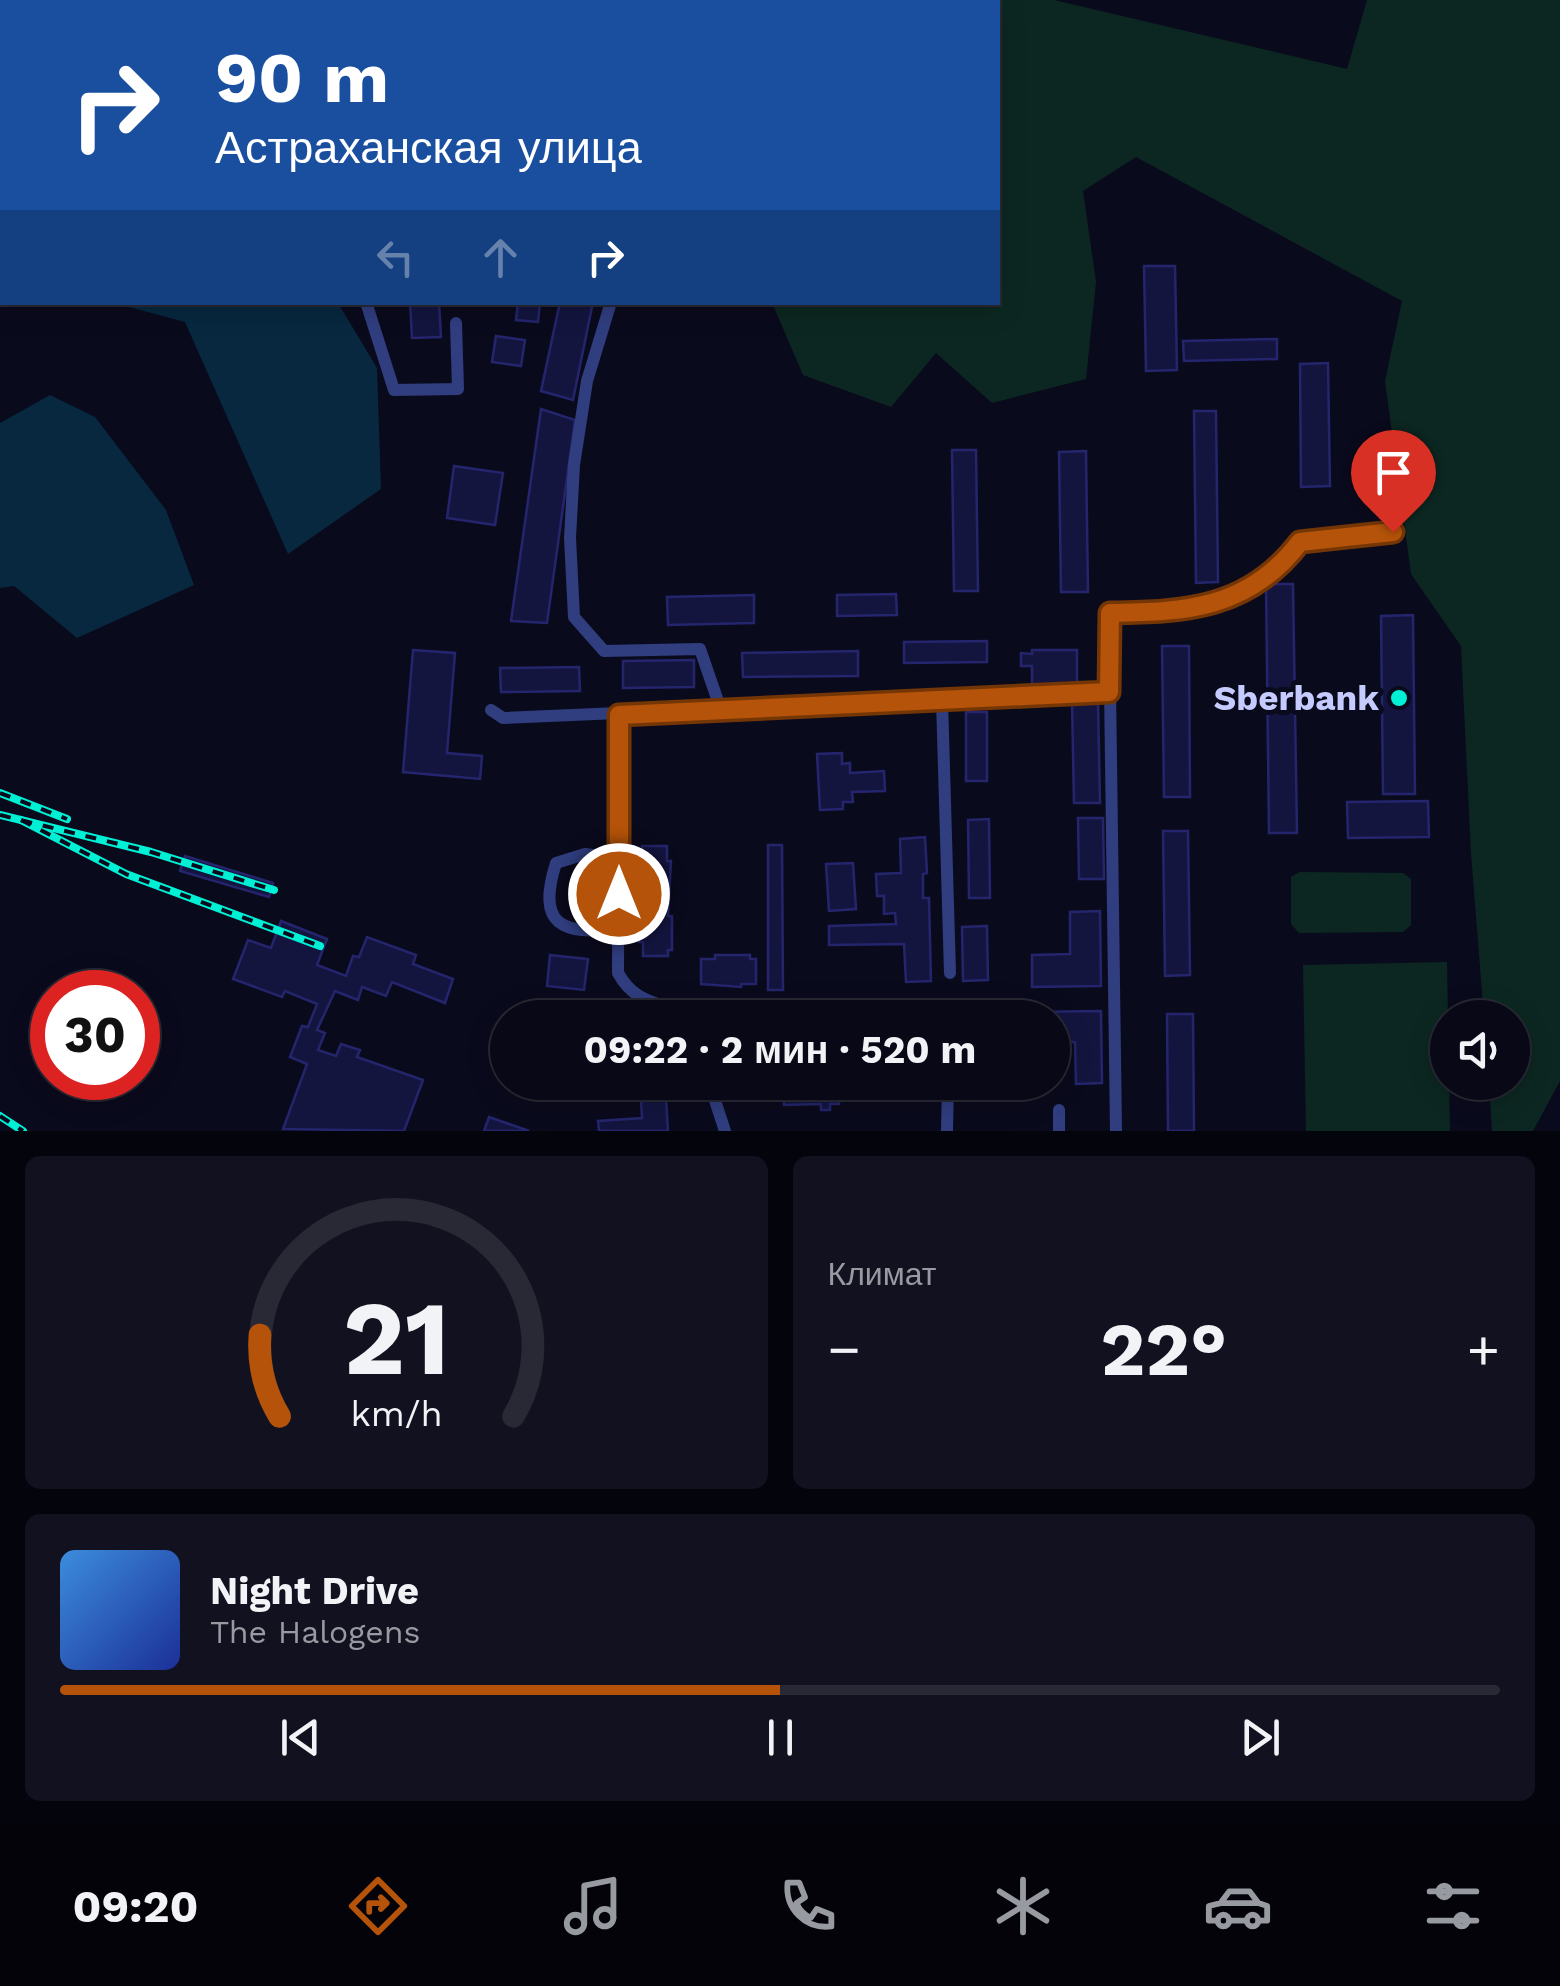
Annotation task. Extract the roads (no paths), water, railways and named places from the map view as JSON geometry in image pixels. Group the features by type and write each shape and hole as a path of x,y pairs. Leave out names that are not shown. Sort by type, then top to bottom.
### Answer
{"street":[{"path":"367,305 394,390 458,389 456,323"},
{"path":"610,305 587,381 574,465 570,538 574,617 604,651 700,648 721,710"},
{"path":"1116,1131 1110,613 1193,610 1240,592 1285,561 1300,542 1393,532"},
{"path":"491,710 503,718 619,715 1109,692"},
{"path":"942,700 950,972"},
{"path":"619,715 618,973 628,991 643,1000"},
{"path":"618,930 584,932 563,927 550,909 548,889 556,864 584,854 619,858"},
{"path":"715,1100 725,1131"},
{"path":"947,1131 948,1100"},
{"path":"1059,1110 1059,1131"}],"water":[{"path":"121,305 339,305 377,368 381,489 288,554 185,322"},
{"path":"50,395 95,417 166,510 194,585 77,638 14,586 0,588 0,423"}],"railway":[{"path":"0,793 67,819"},
{"path":"0,815 151,852 274,890"},
{"path":"21,820 126,874 320,946"},
{"path":"0,1116 23,1131"}],"place":[{"name":"Sberbank","path":"1399,698"}]}
